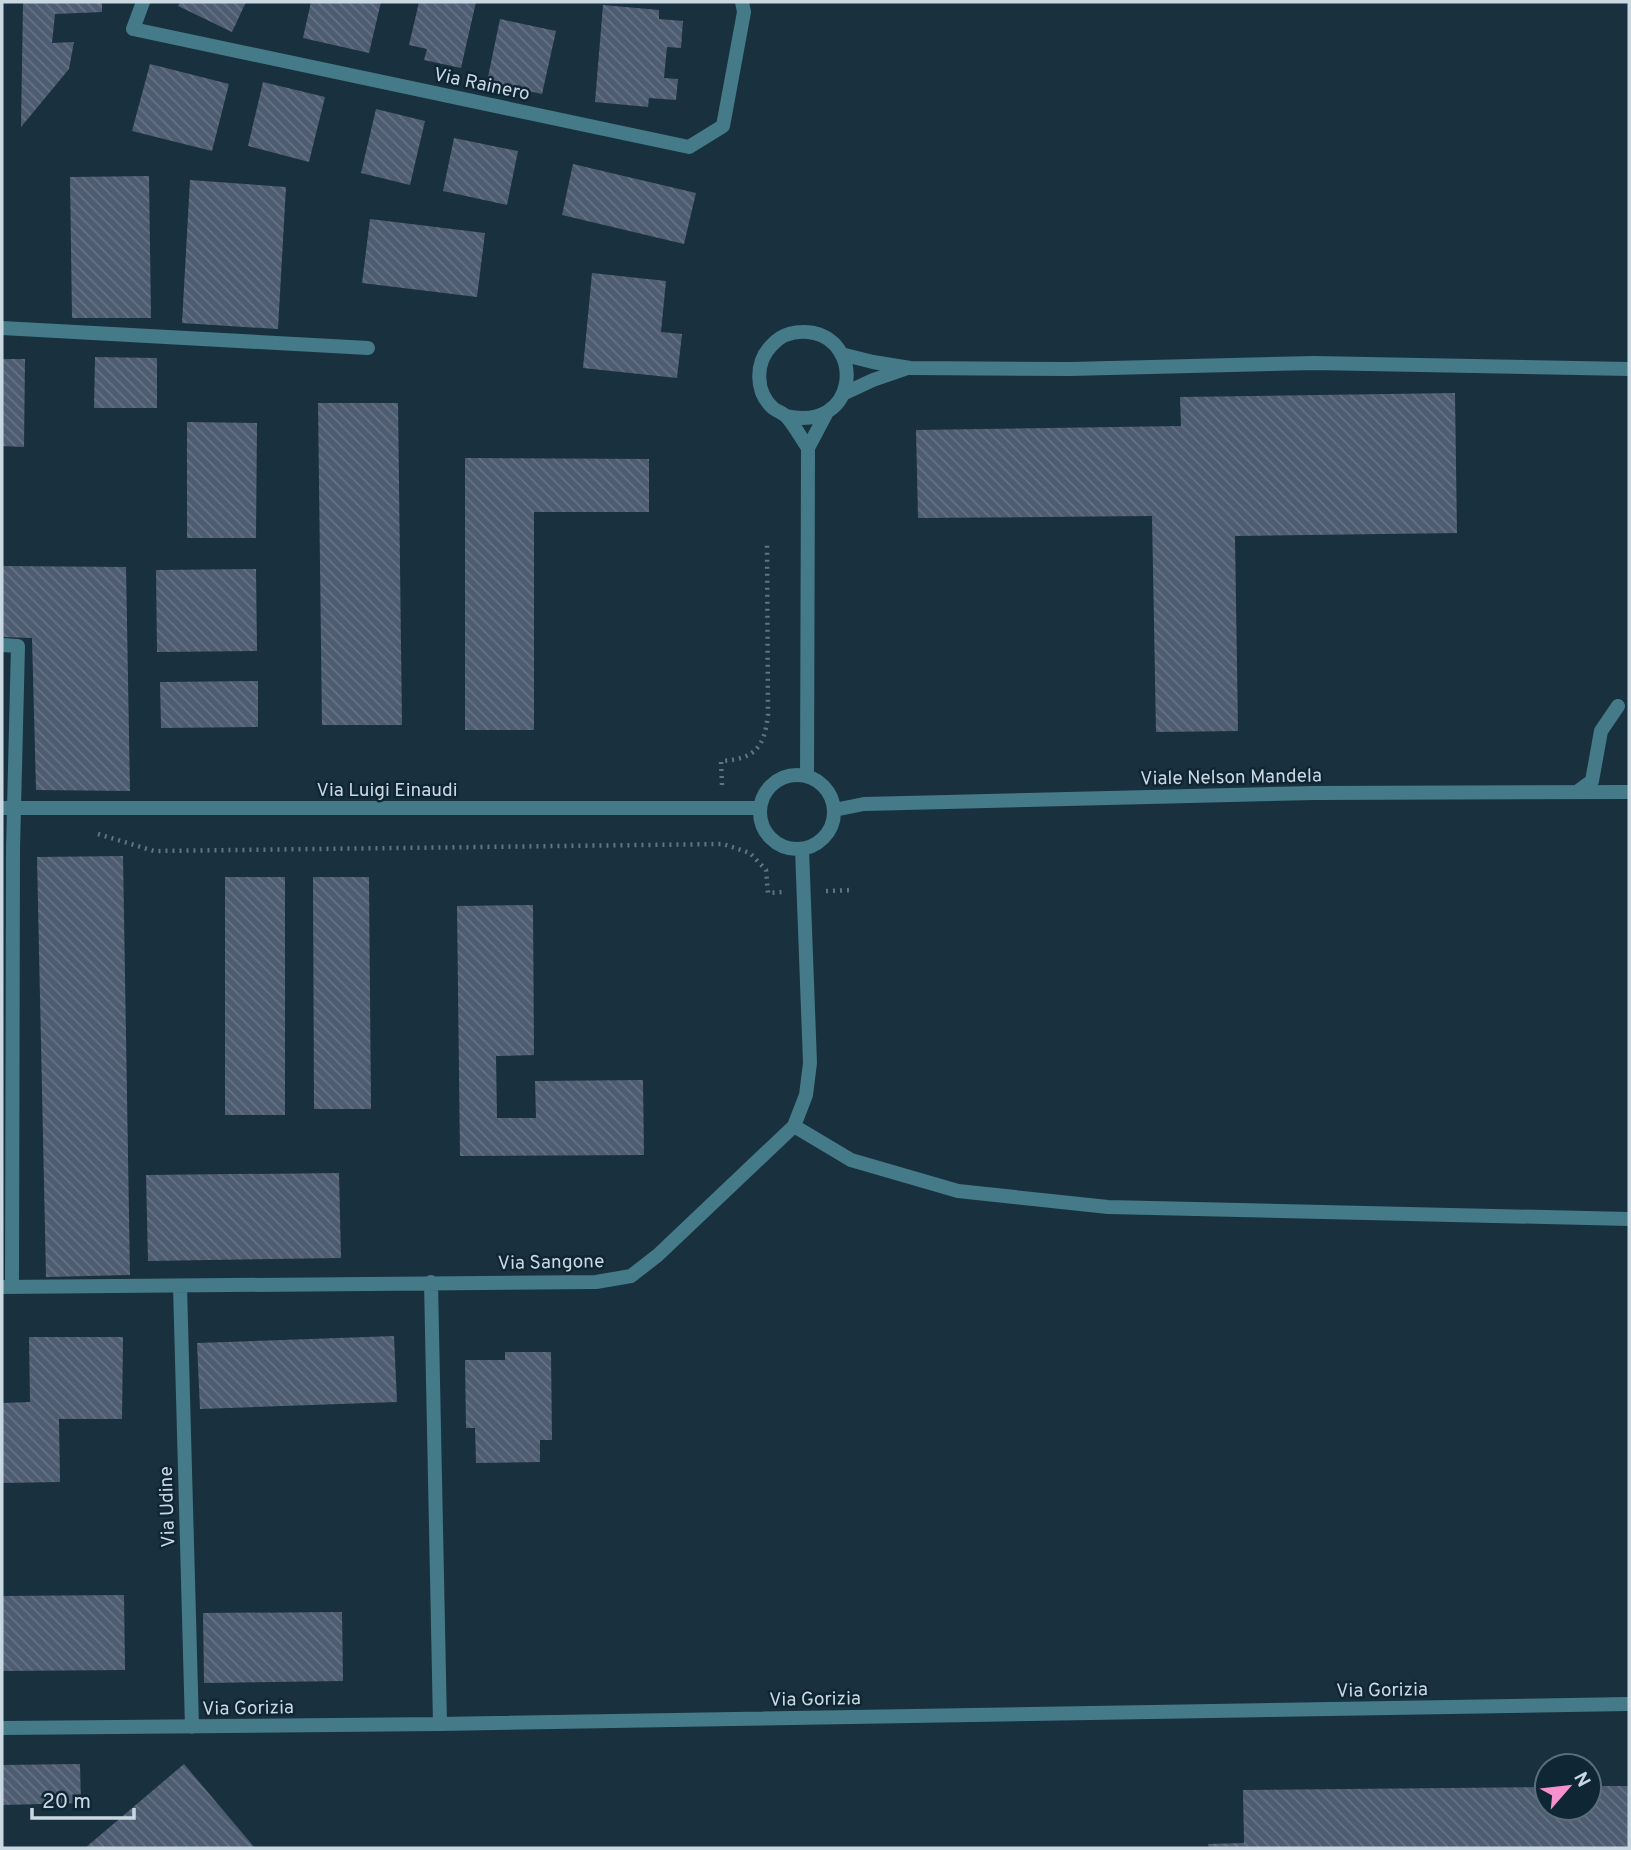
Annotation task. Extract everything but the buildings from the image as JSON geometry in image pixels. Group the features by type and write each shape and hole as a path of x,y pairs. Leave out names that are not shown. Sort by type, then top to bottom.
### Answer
{"street":[{"name":"Via Rainero","path":"143,2 133,29 689,146 723,125 744,12 742,2"},
{"path":"2,328 368,348"},
{"path":"804,331 819,334 841,354 847,368 847,382 843,394 826,414 814,419 786,416 773,408 761,388 760,366 765,352 775,341 789,333 804,331"},
{"path":"841,354 910,368 1070,369 1314,363 1629,369"},
{"path":"843,394 873,380 910,368"},
{"path":"807,776 808,448 826,414"},
{"path":"786,416 808,448"},
{"path":"2,645 18,646 8,807 7,1287"},
{"path":"1577,792 1592,781 1601,731 1618,706"},
{"path":"794,774 807,776 826,788 834,810 829,831 813,846 802,849 780,845 764,830 760,819 763,795 770,785 781,778 794,774"},
{"name":"Viale Nelson Mandela","path":"834,810 864,804 918,802 1314,793 1629,792"},
{"name":"Via Luigi Einaudi","path":"8,807 760,808"},
{"name":"Via Sangone","path":"7,1287 596,1282 631,1276 659,1255 794,1126 806,1095 810,1063 802,849"},
{"path":"794,1126 851,1160 958,1191 1108,1207 1629,1219"},
{"path":"431,1282 440,1724"},
{"name":"Via Udine","path":"180,1286 192,1727"},
{"name":"Via Gorizia","path":"2,1728 440,1724 1629,1704"}],"path":[{"path":"723,844 721,761 746,756 757,750 766,737 767,542"},
{"path":"90,831 154,851 723,844 750,853 766,870 768,893 852,890"}]}
